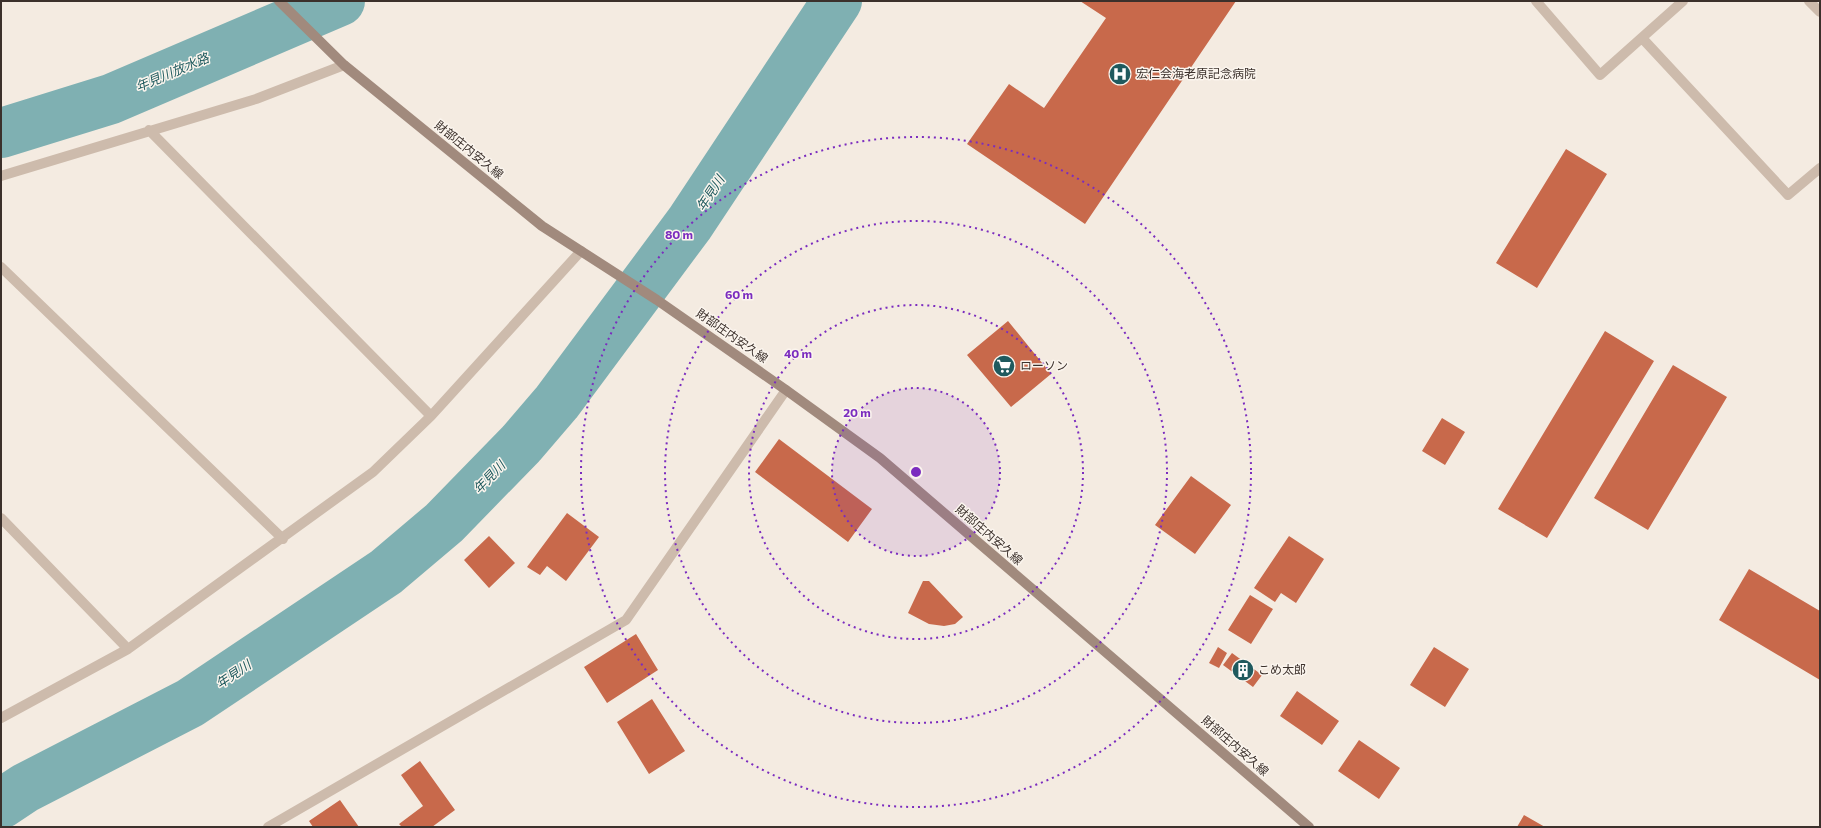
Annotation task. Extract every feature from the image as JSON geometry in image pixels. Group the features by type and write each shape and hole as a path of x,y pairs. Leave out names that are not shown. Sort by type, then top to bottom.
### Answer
{"main road":[{"name":"財部庄内安久線","path":"279,1 327,50 344,65 542,226 657,300 880,458 1309,827"}],"street":[{"path":"1536,1 1600,75 1683,1"},
{"path":"1809,1 1820,12"},
{"path":"1642,38 1788,195 1820,168"},
{"path":"1,176 149,130 256,99 344,65"},
{"path":"149,130 431,416"},
{"path":"1,718 128,649 373,472 431,416 581,251"},
{"path":"1,267 283,538"},
{"path":"268,827 626,620 786,390"},
{"path":"1,518 128,649"}],"building":[{"path":"1080,1 1236,1 1085,224 967,144 1009,84 1044,108 1106,18"},
{"path":"1566,149 1607,174 1537,288 1496,263"},
{"path":"1008,321 1051,374 1011,407 967,355"},
{"path":"1605,331 1654,361 1547,538 1498,509"},
{"path":"1673,365 1727,397 1648,530 1594,498"},
{"path":"1442,418 1465,432 1445,465 1422,451"},
{"path":"779,439 872,509 848,542 755,472"},
{"path":"1191,476 1231,505 1195,554 1155,525"},
{"path":"567,513 599,537 566,581 547,566 540,575 527,567"},
{"path":"489,536 515,563 489,588 464,560"},
{"path":"1289,536 1324,559 1296,603 1281,593 1275,602 1254,588"},
{"path":"1749,569 1820,611 1820,680 1719,620"},
{"path":"923,581 929,581 963,617 955,624 944,626 929,624 908,613"},
{"path":"1250,595 1273,609 1251,644 1228,630"},
{"path":"636,634 658,670 607,703 584,667"},
{"path":"1218,647 1227,653 1219,668 1209,663"},
{"path":"1434,647 1469,669 1445,707 1410,685"},
{"name":"こめ太郎","path":"1232,653 1262,675 1253,687 1223,665"},
{"path":"1297,691 1339,721 1322,745 1280,716"},
{"path":"652,699 685,751 649,774 617,722"},
{"path":"1359,740 1400,768 1379,799 1338,771"},
{"path":"420,761 455,810 432,827 402,827 399,824 423,806 401,775"},
{"path":"340,800 359,827 313,827 309,821"},
{"path":"1524,815 1545,827 1517,827"}],"waterway":[{"name":"年見川放水路","path":"1,133 111,99 340,1"},
{"name":"年見川","path":"1,804 25,788 190,703 386,572 444,523 521,444 557,402 690,223 837,1"}],"place":[{"name":"宏仁会海老原記念病院","path":"1120,74"},
{"name":"ローソン","path":"1004,366"},
{"name":"こめ太郎","path":"1243,670"}]}
